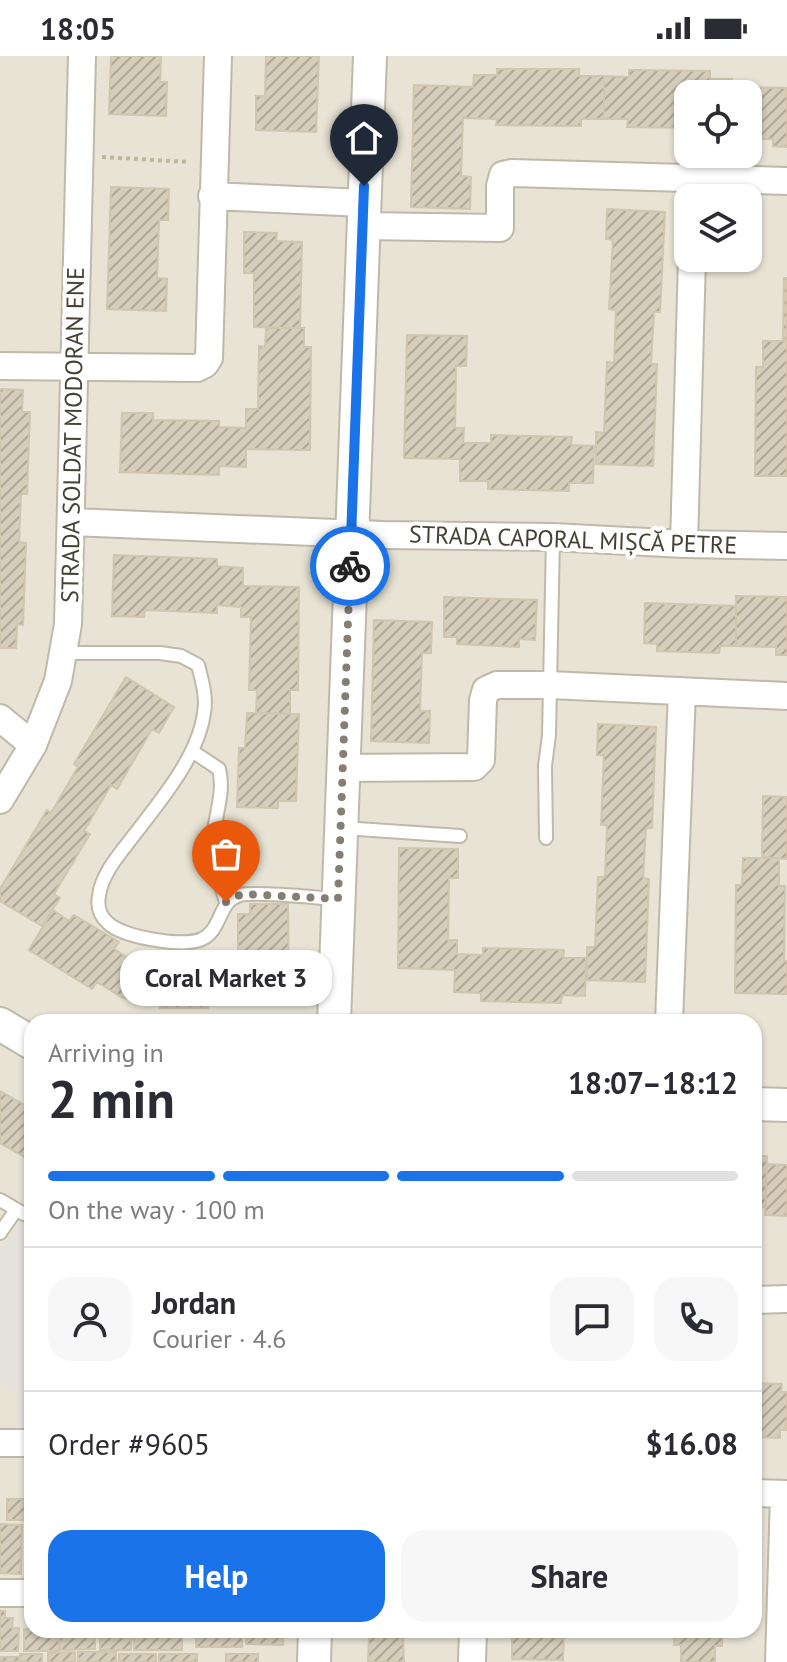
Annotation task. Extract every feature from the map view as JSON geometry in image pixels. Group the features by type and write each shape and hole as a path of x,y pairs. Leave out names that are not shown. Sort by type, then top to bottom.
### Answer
{"street":[{"name":"STRADA SOLDAT MODORAN ENE","path":"0,800 33,745 58,681 68,624 82,56"},
{"path":"0,366 197,368 205,364 209,358 218,56"},
{"path":"334,1014 341,768 370,56"},
{"path":"212,196 500,228 503,175 575,175 674,186"},
{"path":"747,184 787,181"},
{"path":"684,544 692,272"},
{"name":"STRADA CAPORAL MIȘCĂ PETRE","path":"72,522 352,534 553,537 787,546"},
{"path":"341,768 474,767 481,760 483,700 486,690 497,685 787,696"},
{"path":"669,1014 682,691"},
{"path":"0,718 33,745"},
{"path":"0,1024 24,1038"},
{"path":"762,1104 787,1105"},
{"path":"762,1300 787,1299"},
{"path":"0,1443 24,1443"},
{"path":"762,1493 786,1494 779,1662"},
{"path":"0,1593 24,1593"},
{"path":"314,1662 315,1638"},
{"path":"472,1662 473,1638"}],"lane":[{"path":"546,838 545,766 553,537"},
{"path":"64,653 108,651 181,656 198,665 204,688 205,712 192,751 111,866 98,894 99,912 109,925 131,935 173,942 201,940 214,927 226,902 242,894 338,899"},
{"path":"192,751 219,769 222,780 212,843 214,864 226,902"},
{"path":"339,828 460,836"},
{"path":"0,1200 24,1213"},
{"path":"0,1233 16,1210"}],"path":[{"path":"79,156 213,163"}],"shaded area":[{"path":"0,56 787,56 787,1662 0,1662"},
{"path":"20,1223 24,1223 24,1428 18,1428 19,1394 0,1383 0,1252"}],"building":[{"path":"111,56 161,56 160,82 167,82 166,116 109,114"},
{"path":"266,56 319,56 316,132 256,130 256,96 265,96"},
{"path":"497,69 579,69 579,76 604,76 604,119 581,119 581,126 496,125 497,119 463,118 461,176 471,177 470,209 411,207 414,85 473,87 474,75 497,75"},
{"path":"629,70 710,71 710,79 732,80 674,80 674,128 627,127 628,119 604,119 604,76 629,77"},
{"path":"762,88 787,88 787,147 773,146 773,139 762,139"},
{"path":"111,187 169,189 168,220 159,220 157,278 167,279 166,311 107,309"},
{"path":"607,209 665,212 660,312 654,312 651,364 657,364 653,466 596,464 596,432 604,433 607,362 614,363 616,310 609,309 613,240 606,239"},
{"path":"244,232 277,233 276,241 302,242 300,328 254,327 254,273 244,273"},
{"path":"784,278 787,278 787,340 783,339"},
{"path":"266,328 304,328 304,347 311,347 310,450 246,449 246,467 219,466 219,475 120,472 122,413 153,413 153,420 219,421 219,427 246,428 246,409 258,409 259,346 265,347"},
{"path":"407,335 467,336 466,366 456,366 455,428 464,428 463,443 491,443 491,435 572,437 571,445 594,446 593,483 569,483 569,491 488,489 488,481 460,481 460,459 404,458"},
{"path":"763,341 787,341 787,476 755,476 756,367 763,367"},
{"path":"0,389 23,390 22,412 30,412 27,494 21,494 19,542 26,543 23,625 17,624 16,648 0,648"},
{"path":"114,555 217,559 217,566 243,568 243,586 299,587 298,690 290,690 290,714 256,713 257,690 249,690 251,617 241,617 241,607 217,605 217,613 145,610 144,617 112,616"},
{"path":"736,596 787,597 787,655 776,655 776,647 736,646"},
{"path":"444,597 537,600 535,640 519,639 519,647 457,644 457,637 444,637"},
{"path":"645,603 736,606 736,646 720,646 719,653 657,651 657,644 644,643"},
{"path":"374,620 432,622 431,653 422,653 420,711 430,711 429,743 371,741"},
{"path":"126,677 174,707 159,733 152,729 117,789 111,785 84,831 90,834 54,894 60,898 42,926 0,901 0,889 47,810 51,813 78,767 74,764"},
{"path":"247,713 299,714 296,801 278,801 278,808 237,807 239,748 245,748"},
{"path":"598,724 656,727 652,828 646,828 643,878 649,879 645,982 587,980 587,947 595,947 598,877 605,877 607,825 601,825 604,755 597,755"},
{"path":"763,796 787,797 787,859 762,857"},
{"path":"399,848 458,849 458,878 449,878 448,940 457,940 457,954 483,955 483,948 564,950 563,958 586,958 585,996 562,995 561,1003 481,1001 481,993 454,992 455,970 398,968"},
{"path":"743,858 779,858 779,886 785,886 787,994 735,993 736,885 742,885"},
{"path":"250,904 288,904 289,992 250,992 250,981 238,981 238,914 250,914"},
{"path":"53,910 69,921 74,915 119,942 114,949 136,963 135,999 123,998 97,982 92,989 29,950"},
{"path":"160,957 209,958 210,965 237,966 236,1002 209,1001 208,1008 160,1008 160,1000 135,999 136,963 160,964"},
{"path":"0,1091 24,1104 24,1156 0,1143"},
{"path":"762,1156 767,1156 765,1207 762,1207"},
{"path":"767,1164 787,1165 787,1216 765,1215"},
{"path":"762,1383 782,1384 781,1392 787,1392 787,1430 780,1430 780,1438 762,1437"},
{"path":"7,1499 24,1499 24,1520 7,1520"},
{"path":"0,1524 22,1525 21,1574 0,1573"},
{"path":"0,1611 5,1611 5,1618 13,1618 12,1628 19,1628 18,1651 0,1651"},
{"path":"24,1638 58,1638 59,1651 24,1651"},
{"path":"59,1638 95,1638 95,1649 60,1650"},
{"path":"100,1638 131,1638 131,1650 100,1650"},
{"path":"133,1638 182,1638 182,1650 134,1650"},
{"path":"196,1638 242,1638 242,1647 196,1647"},
{"path":"246,1638 283,1638 283,1645 246,1644"},
{"path":"369,1638 403,1638 404,1662 368,1662"},
{"path":"512,1638 564,1638 563,1660 512,1659"},
{"path":"674,1638 722,1638 722,1646 715,1646 715,1662 681,1662 681,1645 674,1645"},
{"path":"75,1652 75,1662 48,1662 48,1653"},
{"path":"78,1652 116,1652 116,1662 78,1662"},
{"path":"20,1654 42,1654 42,1662 0,1662 0,1657 20,1657"},
{"path":"119,1654 156,1654 156,1662 119,1662"},
{"path":"159,1654 197,1654 197,1662 159,1662"},
{"path":"226,1654 258,1654 258,1662 226,1662"}],"way so far":[{"path":"226,902 242,894 338,899 350,566"}],"place":[{"name":"Coral Market 3","path":"226,902"}],"route":[{"path":"350,566 364,186"}]}
